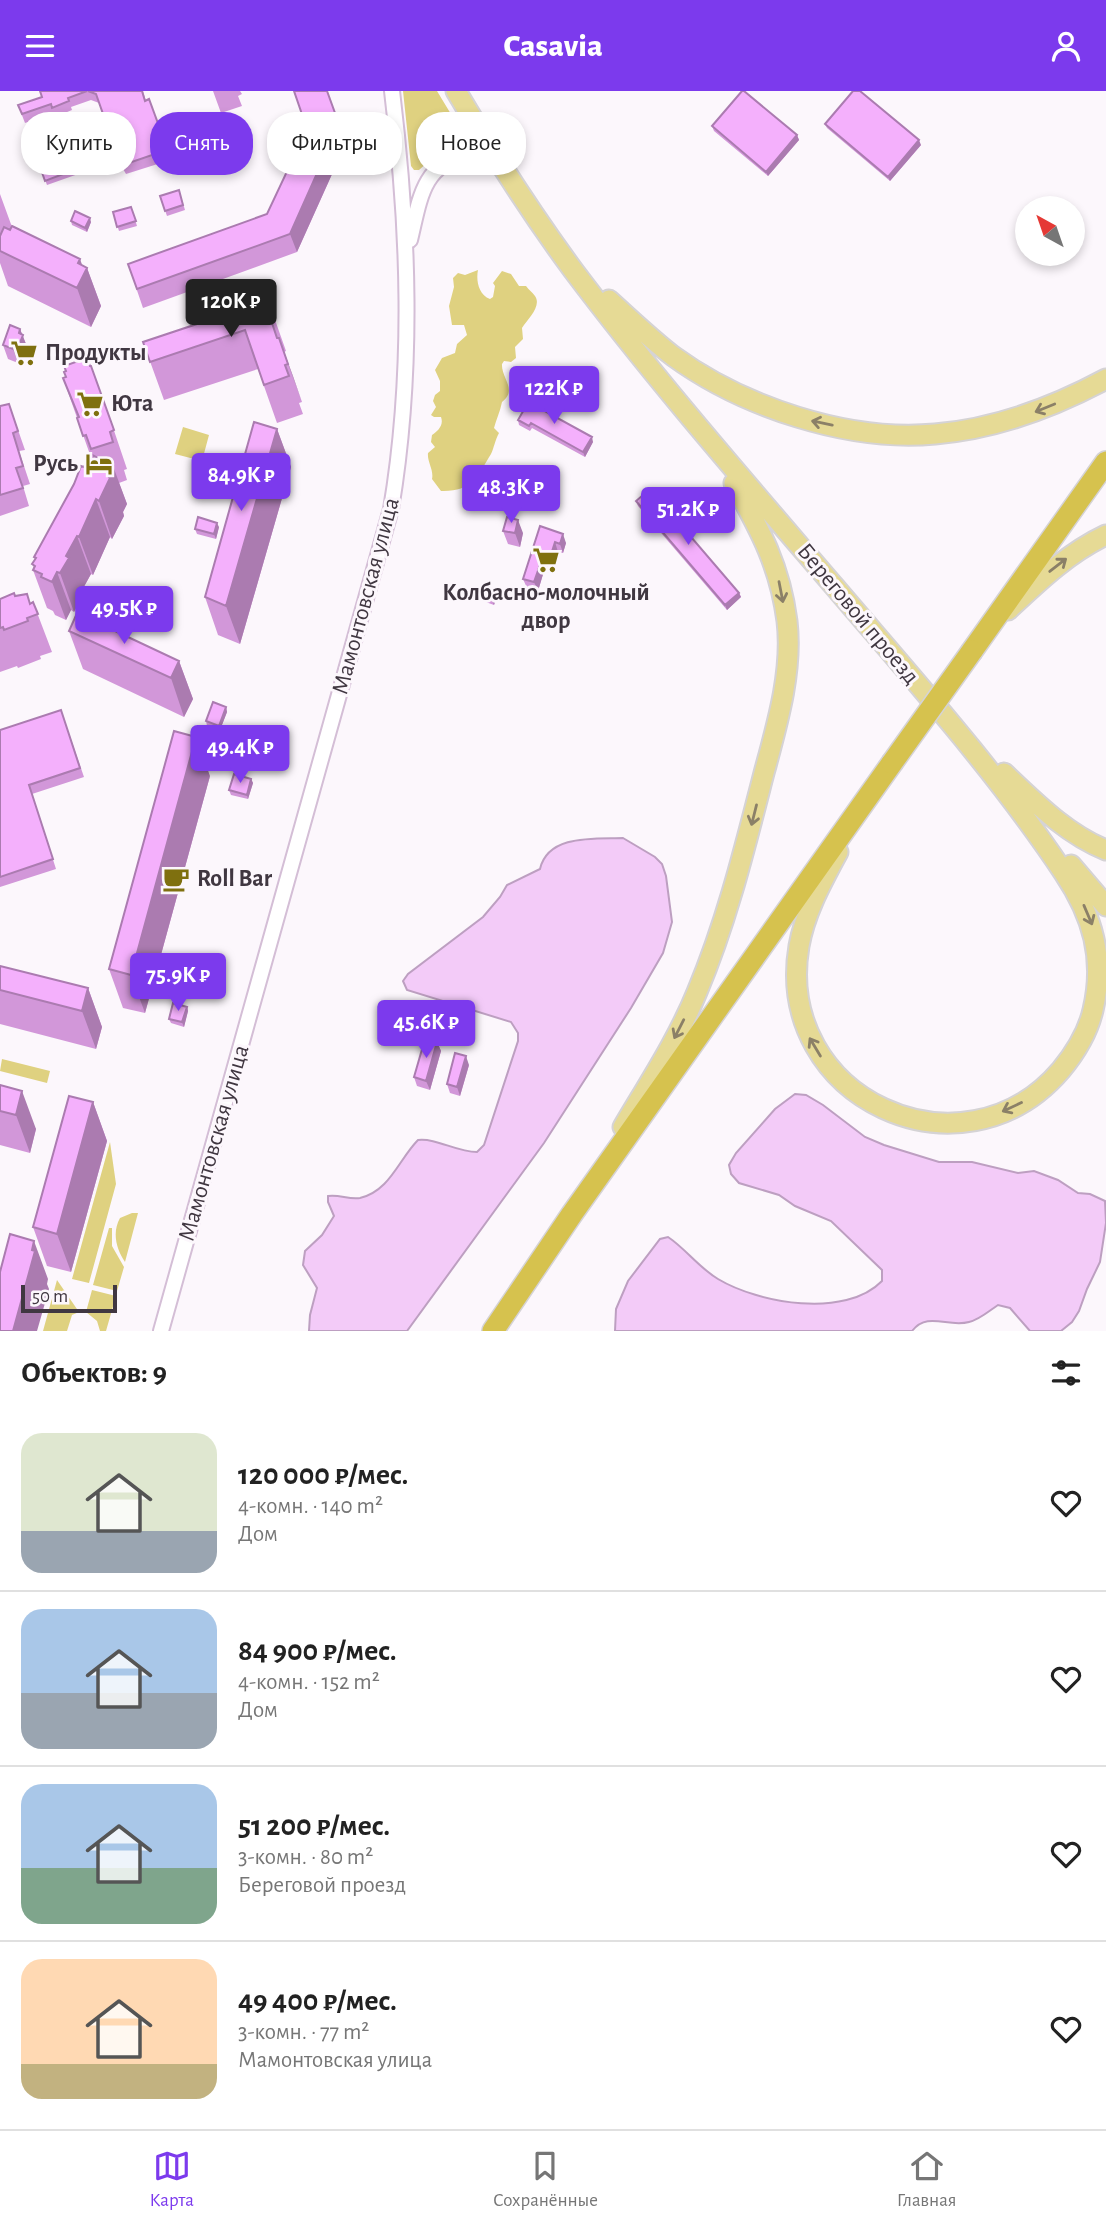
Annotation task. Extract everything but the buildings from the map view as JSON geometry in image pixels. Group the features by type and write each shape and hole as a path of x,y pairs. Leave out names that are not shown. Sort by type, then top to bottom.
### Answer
{"highway":[{"path":"493,1331 572,1214 1106,462"},
{"path":"484,1331 541,1258"}],"main road":[{"path":"456,91 510,178 571,267 675,357 746,397 811,421 882,434 912,436 947,433 1027,415 1074,396 1106,379"},
{"name":"Береговой проезд","path":"571,267 711,442 959,733"},
{"path":"572,1214 664,1059 697,994 723,923 778,720 786,670 787,623 780,583 764,537 711,442"},
{"path":"989,627 1054,568 1106,535"},
{"path":"959,733 1106,906"},
{"path":"959,733 1049,814 1079,836 1106,849"},
{"path":"867,798 806,918 797,977 799,1005 807,1034 833,1072 855,1094 875,1106 926,1121 965,1121 1012,1108 1036,1094 1054,1078 1083,1037 1091,1019 1099,979 1097,945 1084,905 996,776"}],"street":[{"name":"Мамонтовская улица","path":"161,1331 388,522 398,464 403,407 407,255 392,91"},
{"path":"407,255 421,196 426,181 434,170 454,160 476,158 495,164 510,178"}],"shaded area":[{"path":"403,91 437,91 450,112 416,112 416,170 411,166"},
{"path":"478,270 479,286 486,297 493,297 493,283 502,271 511,274 519,286 526,286 535,296 537,304 522,328 523,339 515,347 516,358 502,364 509,393 502,402 494,428 499,433 491,454 472,482 460,489 441,491 432,479 428,456 435,447 431,442 432,435 442,423 441,417 431,415 436,407 433,401 435,395 440,391 440,381 435,370 442,358 455,353 457,344 467,335 464,325 452,325 449,306 454,287 453,278 458,273 465,275"},
{"path":"183,427 209,435 202,461 175,454"},
{"path":"623,838 662,864 672,922 663,953 631,1008 544,1143 407,1331 309,1331 317,1288 303,1265 305,1251 322,1235 334,1216 328,1196 360,1198 379,1189 418,1140 477,1152 484,1145 518,1041 518,1033 511,1022 407,990 403,981 408,974 483,917 507,885 540,869 552,850 574,841"},
{"path":"2,1059 50,1071 47,1083 0,1071"},
{"path":"795,1094 806,1095 865,1137 884,1145 939,1162 972,1162 1018,1173 1034,1171 1058,1180 1078,1193 1090,1194 1105,1201 1106,1223 1100,1262 1072,1322 1061,1331 1030,1331 1010,1308 998,1305 973,1321 925,1322 912,1331 615,1331 616,1309 628,1281 660,1239 668,1237 718,1279 755,1295 778,1300 824,1303 846,1300 866,1293 882,1281 882,1270 831,1221 795,1206 779,1195 739,1183 731,1174 729,1165 736,1153 775,1109"},
{"path":"110,1142 116,1184 89,1283 72,1279"},
{"path":"138,1213 125,1262 117,1246 116,1229 120,1218"},
{"path":"109,1228 112,1228 112,1246 124,1267 117,1291 93,1285"},
{"path":"57,1280 79,1312 72,1315 67,1331 43,1331"},
{"path":"92,1290 116,1296 106,1331 100,1331 97,1321 86,1312"}],"place":[{"name":"Продукты","path":"24,353"},
{"name":"Юта","path":"90,404"},
{"name":"Русь","path":"99,464"},
{"name":"Колбасно-молочный двор","path":"546,560"},
{"name":"Roll Bar","path":"176,879"}]}
